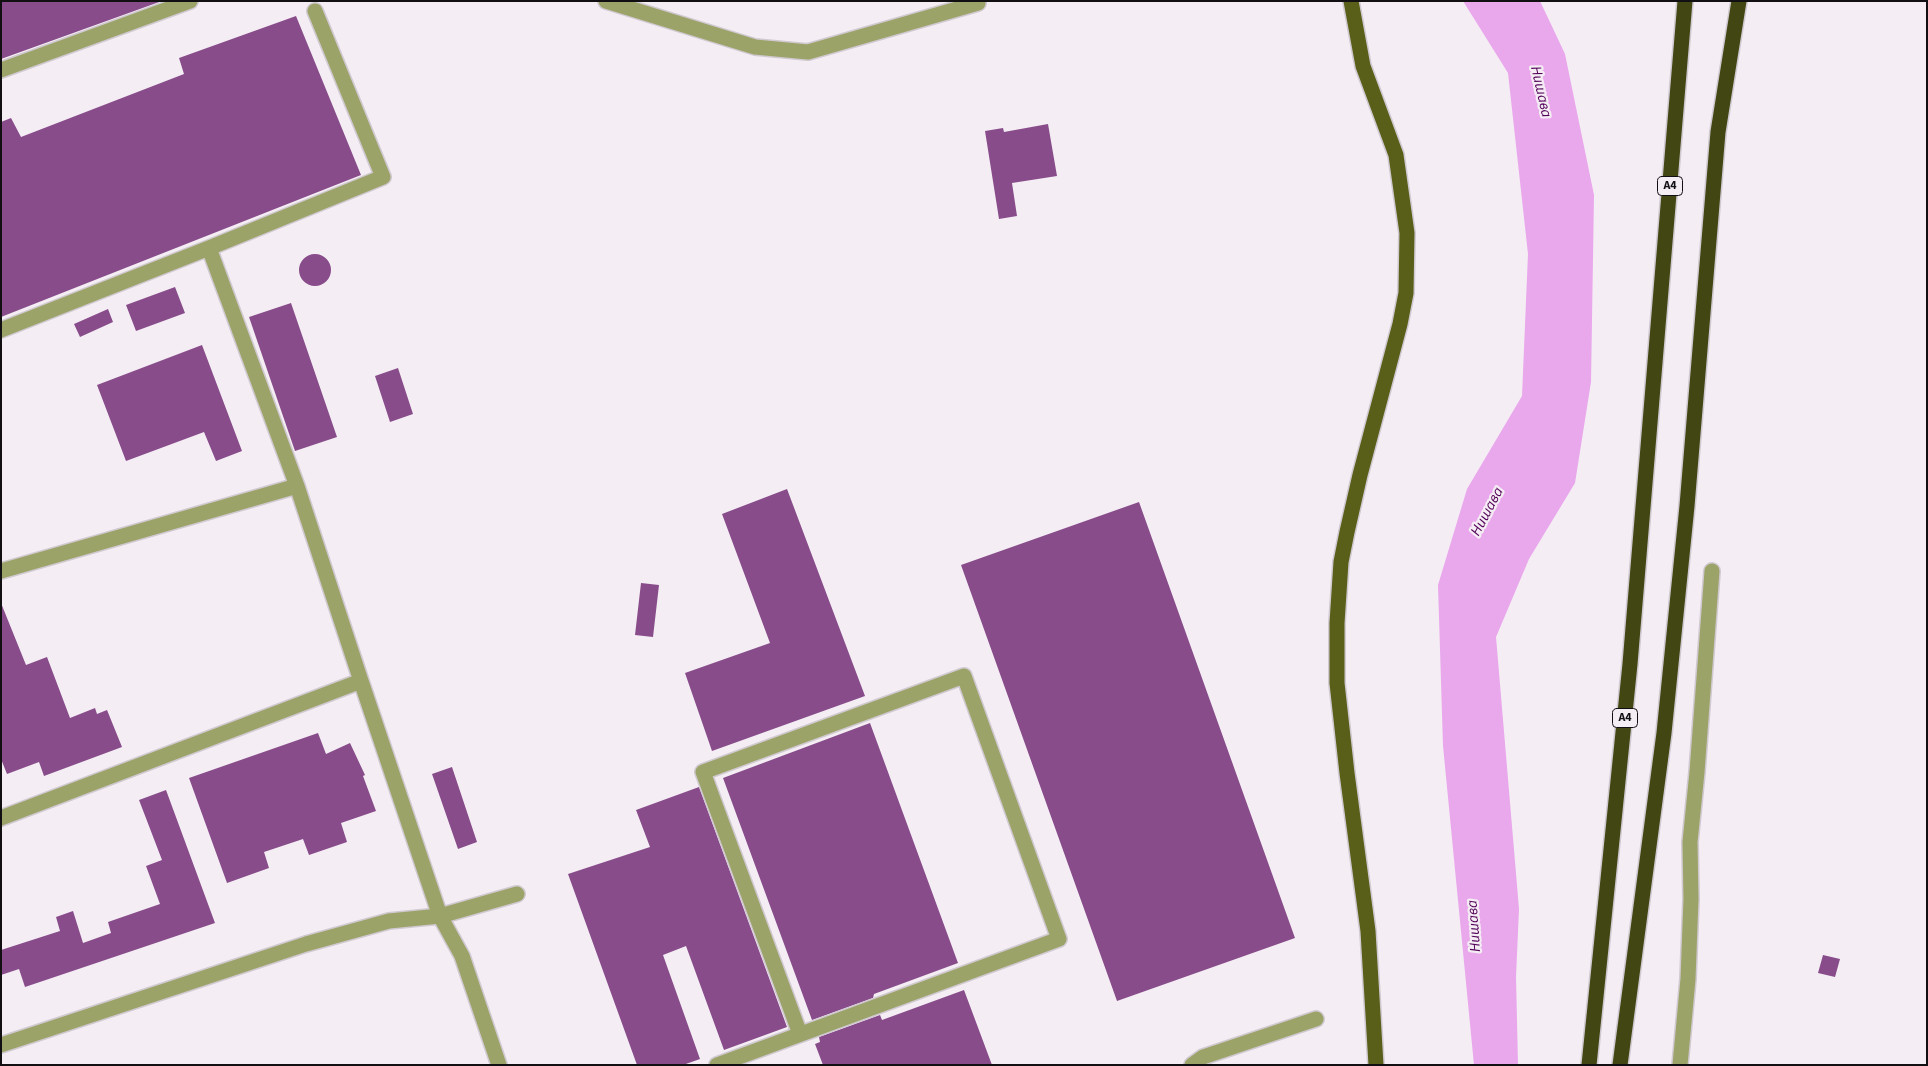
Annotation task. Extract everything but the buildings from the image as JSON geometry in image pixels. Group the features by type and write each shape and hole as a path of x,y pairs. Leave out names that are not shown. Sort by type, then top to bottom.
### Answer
{"highway":[{"name":"A4","path":"1589,1065 1630,664 1685,1"},
{"path":"1620,1065 1664,733 1688,506 1718,132 1739,1"}],"main road":[{"path":"1351,1 1363,66 1396,156 1408,234 1406,293 1400,324 1347,532 1341,562 1337,623 1337,691 1368,931 1376,1065"}],"street":[{"path":"1,70 190,1"},
{"path":"606,1 755,47 808,52 978,3"},
{"path":"1,330 383,177 314,11"},
{"path":"209,248 297,486 440,916 462,956 499,1065"},
{"path":"1,571 297,486"},
{"path":"1680,1065 1688,979 1691,899 1690,842 1712,571"},
{"path":"716,1065 1059,939 964,676 703,772 800,1034"},
{"path":"1,818 361,681"},
{"path":"1,1045 306,944 389,921 440,916 517,894"},
{"path":"1192,1065 1203,1058 1316,1019"}],"water":[{"name":"Нишава","path":"1463,1 1540,1 1565,54 1594,195 1591,382 1575,483 1529,559 1496,637 1519,909 1516,977 1518,1065 1474,1065 1443,746 1438,585 1467,489 1522,396 1528,254 1508,73"}]}
